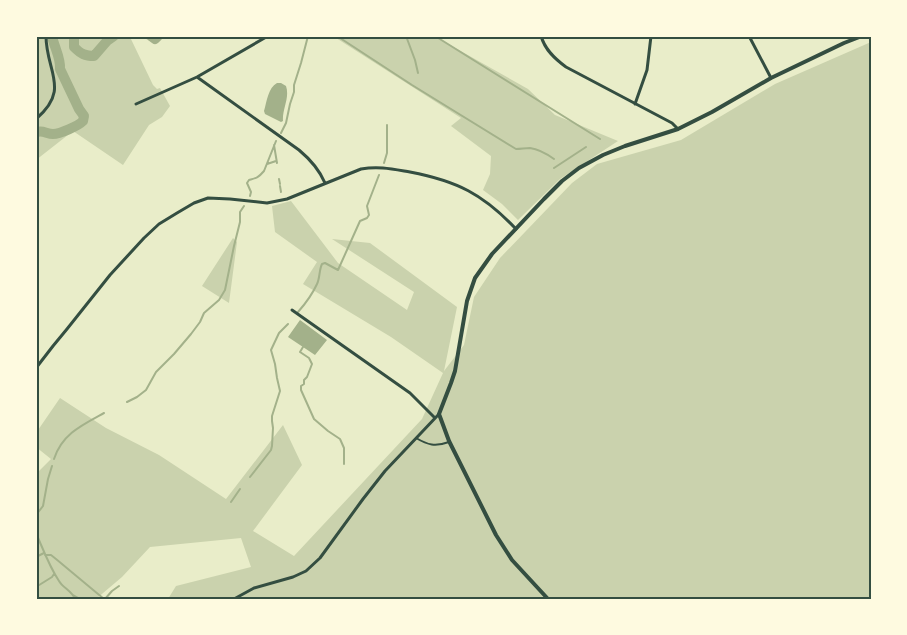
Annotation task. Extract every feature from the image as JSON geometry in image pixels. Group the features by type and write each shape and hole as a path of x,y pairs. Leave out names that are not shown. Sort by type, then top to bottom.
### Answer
{"street":[{"path":"36,119 49,107 56,86 46,36"},
{"path":"136,104 197,77 268,36"},
{"path":"541,36 547,50 566,67 672,122 678,129"},
{"path":"635,104 647,70 651,36"},
{"path":"749,36 771,78"},
{"path":"234,599 254,588 293,577 306,571 320,558 385,471 439,414 455,371 467,301 480,270 492,254 562,182 588,163 614,150 678,129 771,78 862,36"},
{"path":"197,77 311,160 325,183"},
{"path":"36,368 110,275 144,238 159,224 194,203 208,198 230,198 268,203 287,199 361,169 373,167 387,168 444,181 466,189 503,215 516,229"},
{"path":"292,310 410,393 435,418"},
{"path":"439,414 449,442 504,550 548,599"}],"lane":[{"path":"416,438 427,444 440,445 449,442"}],"shaded area":[{"path":"47,36 164,36 154,43 146,39 130,37 153,85 157,89 160,88 170,106 162,117 149,125 123,165 73,131 36,160 36,37 46,38"},
{"path":"333,36 434,36 528,89 555,115 618,141 560,179 518,220 502,204 483,190 490,174 491,156 451,126 461,118"},
{"path":"871,42 871,599 168,599 176,586 251,567 241,538 150,547 122,577 96,599 36,599 36,474 51,459 36,447 36,433 60,398 106,428 159,455 226,499 283,425 302,465 253,531 294,556 422,419 443,373 391,337 303,284 317,262 275,232 272,206 291,201 338,263 407,310 414,292 332,239 370,243 457,307 444,371 464,345 474,297 500,258 572,183 597,164 681,140 775,84"},
{"path":"277,83 286,86 287,90 283,121 281,122 265,114 264,111 270,91"},
{"path":"233,238 237,242 229,303 202,286"},
{"path":"300,320 327,340 315,355 288,337"}],"waterway":[{"path":"36,133 41,131 56,134 81,123 84,116 60,69 52,36"},
{"path":"74,36 74,47 88,56 94,56 114,36"},
{"path":"151,36 155,39 158,36"},
{"path":"281,133 286,123 294,85 308,36"},
{"path":"337,36 516,149 533,149 554,159"},
{"path":"406,36 418,73"},
{"path":"435,36 600,139"},
{"path":"384,163 387,153 387,125"},
{"path":"250,196 251,192 247,183 264,171 276,141"},
{"path":"274,145 277,163"},
{"path":"554,168 586,147"},
{"path":"267,164 276,161"},
{"path":"298,312 315,288 322,264 325,263 338,270 360,221 369,215 367,206 379,175"},
{"path":"279,179 280,184"},
{"path":"280,186 281,192"},
{"path":"127,402 146,390 156,372 191,334 204,313 219,300 225,290 240,222 240,212 244,206"},
{"path":"250,477 272,446 272,416 280,391 271,350 279,333 288,324"},
{"path":"303,347 300,352 309,358 312,364 304,384 301,386 301,390 314,419 340,439 344,448 344,464"},
{"path":"54,459 62,443 74,431 104,413"},
{"path":"36,515 43,506 52,466"},
{"path":"231,502 240,489"},
{"path":"36,533 55,575 75,599"},
{"path":"36,557 44,553"},
{"path":"45,555 51,555 104,599"},
{"path":"36,587 54,574"},
{"path":"105,599 119,586"},
{"path":"73,595 80,599"}]}
